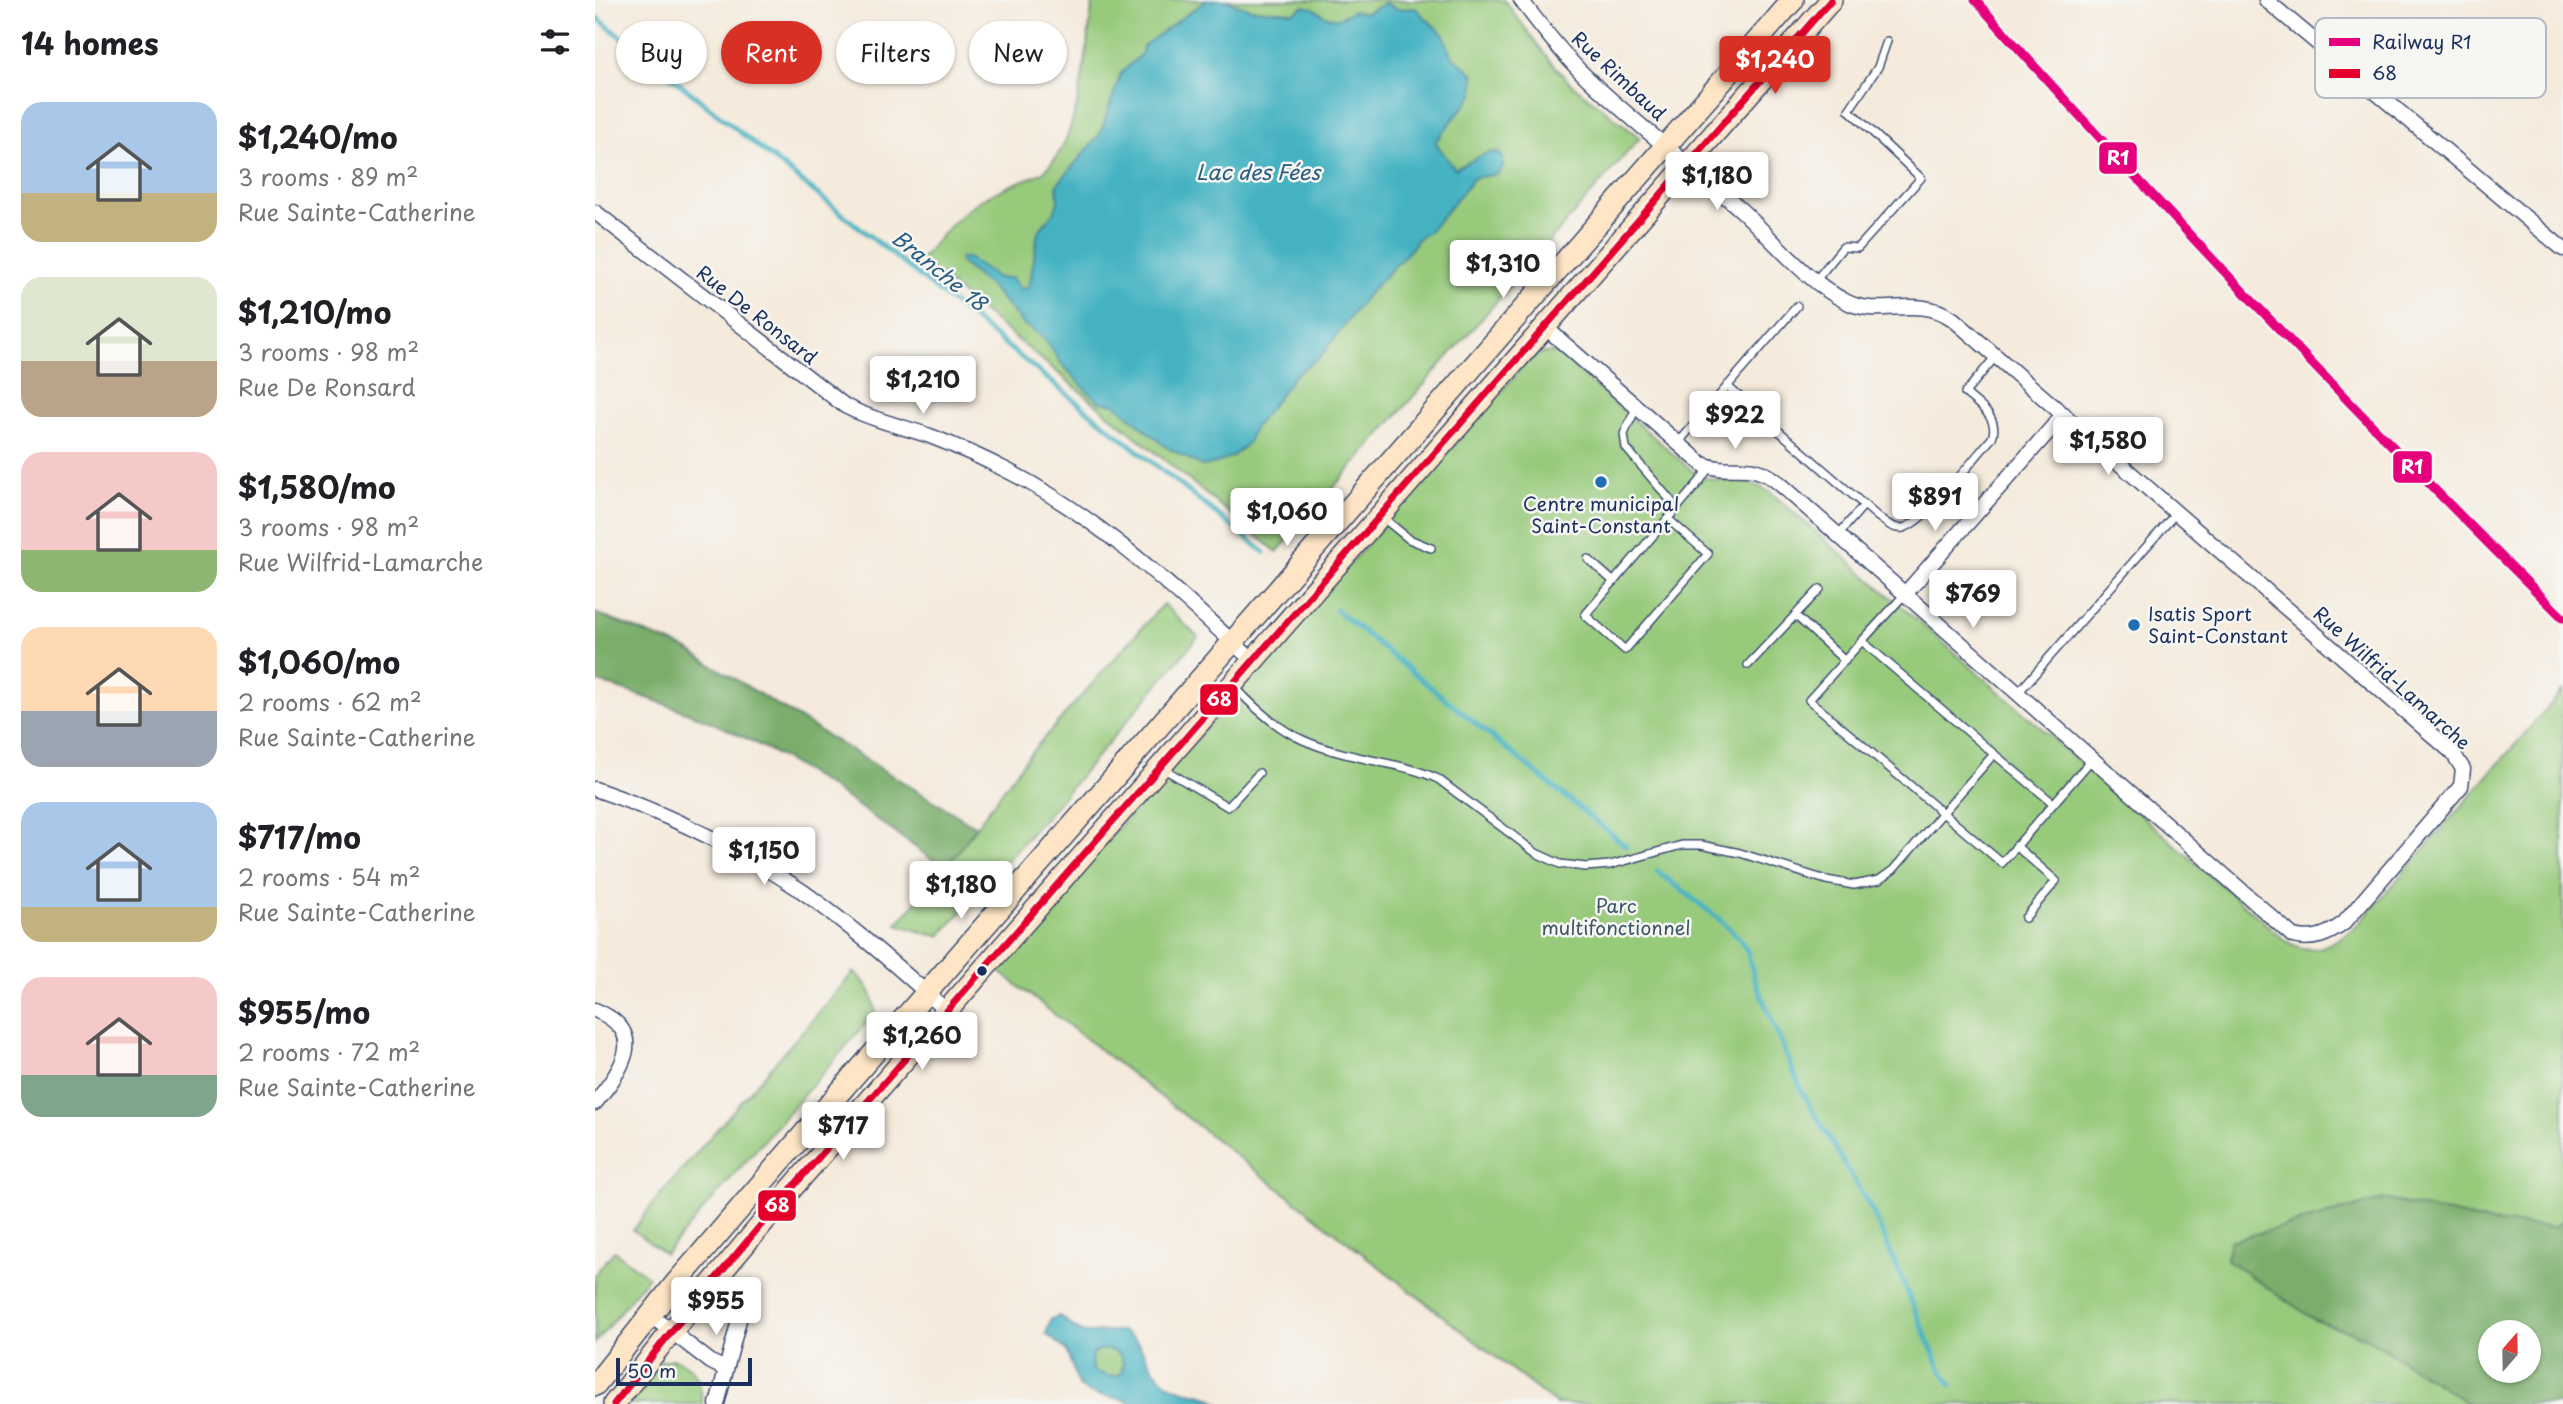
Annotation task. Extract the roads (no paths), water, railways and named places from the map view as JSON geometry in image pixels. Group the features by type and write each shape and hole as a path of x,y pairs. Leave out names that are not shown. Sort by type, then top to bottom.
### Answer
{"street":[{"name":"Rue Rimbaud","path":"1521,0 1579,70 1666,145"},
{"path":"595,1385 650,1315 927,993 1793,0"},
{"path":"614,1404 792,1188 1831,0"},
{"path":"2266,0 2315,41"},
{"path":"2383,98 2563,249"},
{"name":"Rue Wilfrid-Lamarche","path":"1666,145 1817,281 1842,299 1860,306 1876,308 1919,306 1939,310 1953,319 2453,753 2463,769 2461,786 2344,923 2325,935 2301,938 2286,931 2093,758 1763,472 1755,469 1709,467"},
{"name":"Rue De Ronsard","path":"595,212 845,406 862,415 957,447 1009,471 1108,535 1252,660"},
{"path":"1545,327 1694,459 1709,467"},
{"path":"1905,594 2063,414"},
{"path":"595,789 672,820 774,873 823,907 947,1011"},
{"path":"595,1010 619,1026 627,1043 627,1053 618,1073 595,1103"},
{"path":"650,1315 711,1363 725,1369"},
{"path":"717,1404 740,1316"}],"lane":[{"path":"1817,281 1843,247 1858,248 1921,177 1849,110 1878,67 1887,41"},
{"path":"1677,443 1797,306"},
{"path":"1727,386 1864,505 1895,528 1911,524 1924,514 1992,438 1994,425 1991,417 1965,393 1996,356"},
{"path":"1636,408 1624,434 1626,448 1677,508"},
{"path":"1668,519 1708,554 1625,650 1585,615 1709,467"},
{"path":"1838,535 1864,505"},
{"path":"2018,693 2176,513"},
{"path":"1379,514 1409,539 1431,548"},
{"path":"1588,559 1613,582"},
{"path":"1748,666 1820,589"},
{"path":"1905,594 1809,700 2001,863 2093,758"},
{"path":"1795,615 1845,661"},
{"path":"1862,641 2053,803"},
{"path":"1233,684 1261,713 1290,735 1338,753 1423,772 1438,779 1536,853 1560,864 1586,867 1610,865 1682,845 1701,845 1740,853 1825,880 1854,885 1878,880 1892,870 1994,754"},
{"path":"1160,767 1228,807 1259,773"},
{"path":"2016,846 2056,881 2025,918"}],"water":[{"name":"Lac des Fées","path":"1207,0 1225,0 1251,9 1294,12 1304,6 1337,19 1353,11 1365,13 1386,3 1396,9 1415,8 1444,35 1451,55 1474,74 1474,94 1435,142 1455,169 1487,153 1497,152 1503,157 1503,167 1498,174 1474,178 1430,231 1416,240 1412,248 1368,294 1321,356 1295,375 1253,430 1248,443 1233,456 1202,466 1166,447 1115,404 1100,402 1086,390 1060,362 1048,343 1023,324 992,288 961,263 960,258 968,258 998,278 1012,278 1020,289 1027,288 1038,232 1055,211 1058,201 1057,185 1100,134 1121,73 1142,53 1143,46"},
{"path":"1059,1316 1086,1333 1117,1331 1128,1334 1138,1343 1164,1381 1176,1388 1209,1397 1220,1404 1131,1404 1125,1400 1090,1393 1079,1386 1066,1350 1046,1334 1051,1319","holes":["1099,1350 1109,1350 1121,1357 1123,1364 1120,1375 1112,1377 1094,1371 1091,1363 1093,1354"]}],"waterway":[{"name":"Branche 18","path":"595,16 1264,552"},
{"path":"1336,610 1626,846"},
{"path":"1657,871 1718,918 1740,939 1748,953 1754,978 1802,1092 1874,1214 1939,1366 1951,1385"}],"rail line":[{"name":"R1","path":"1975,0 2264,314 2563,618"}],"place":[{"name":"Centre municipal Saint-Constant","path":"1601,482"},
{"name":"Isatis Sport Saint-Constant","path":"2134,625"}],"park label":[{"name":"Parc multifonctionnel","path":"1616,917"}]}
